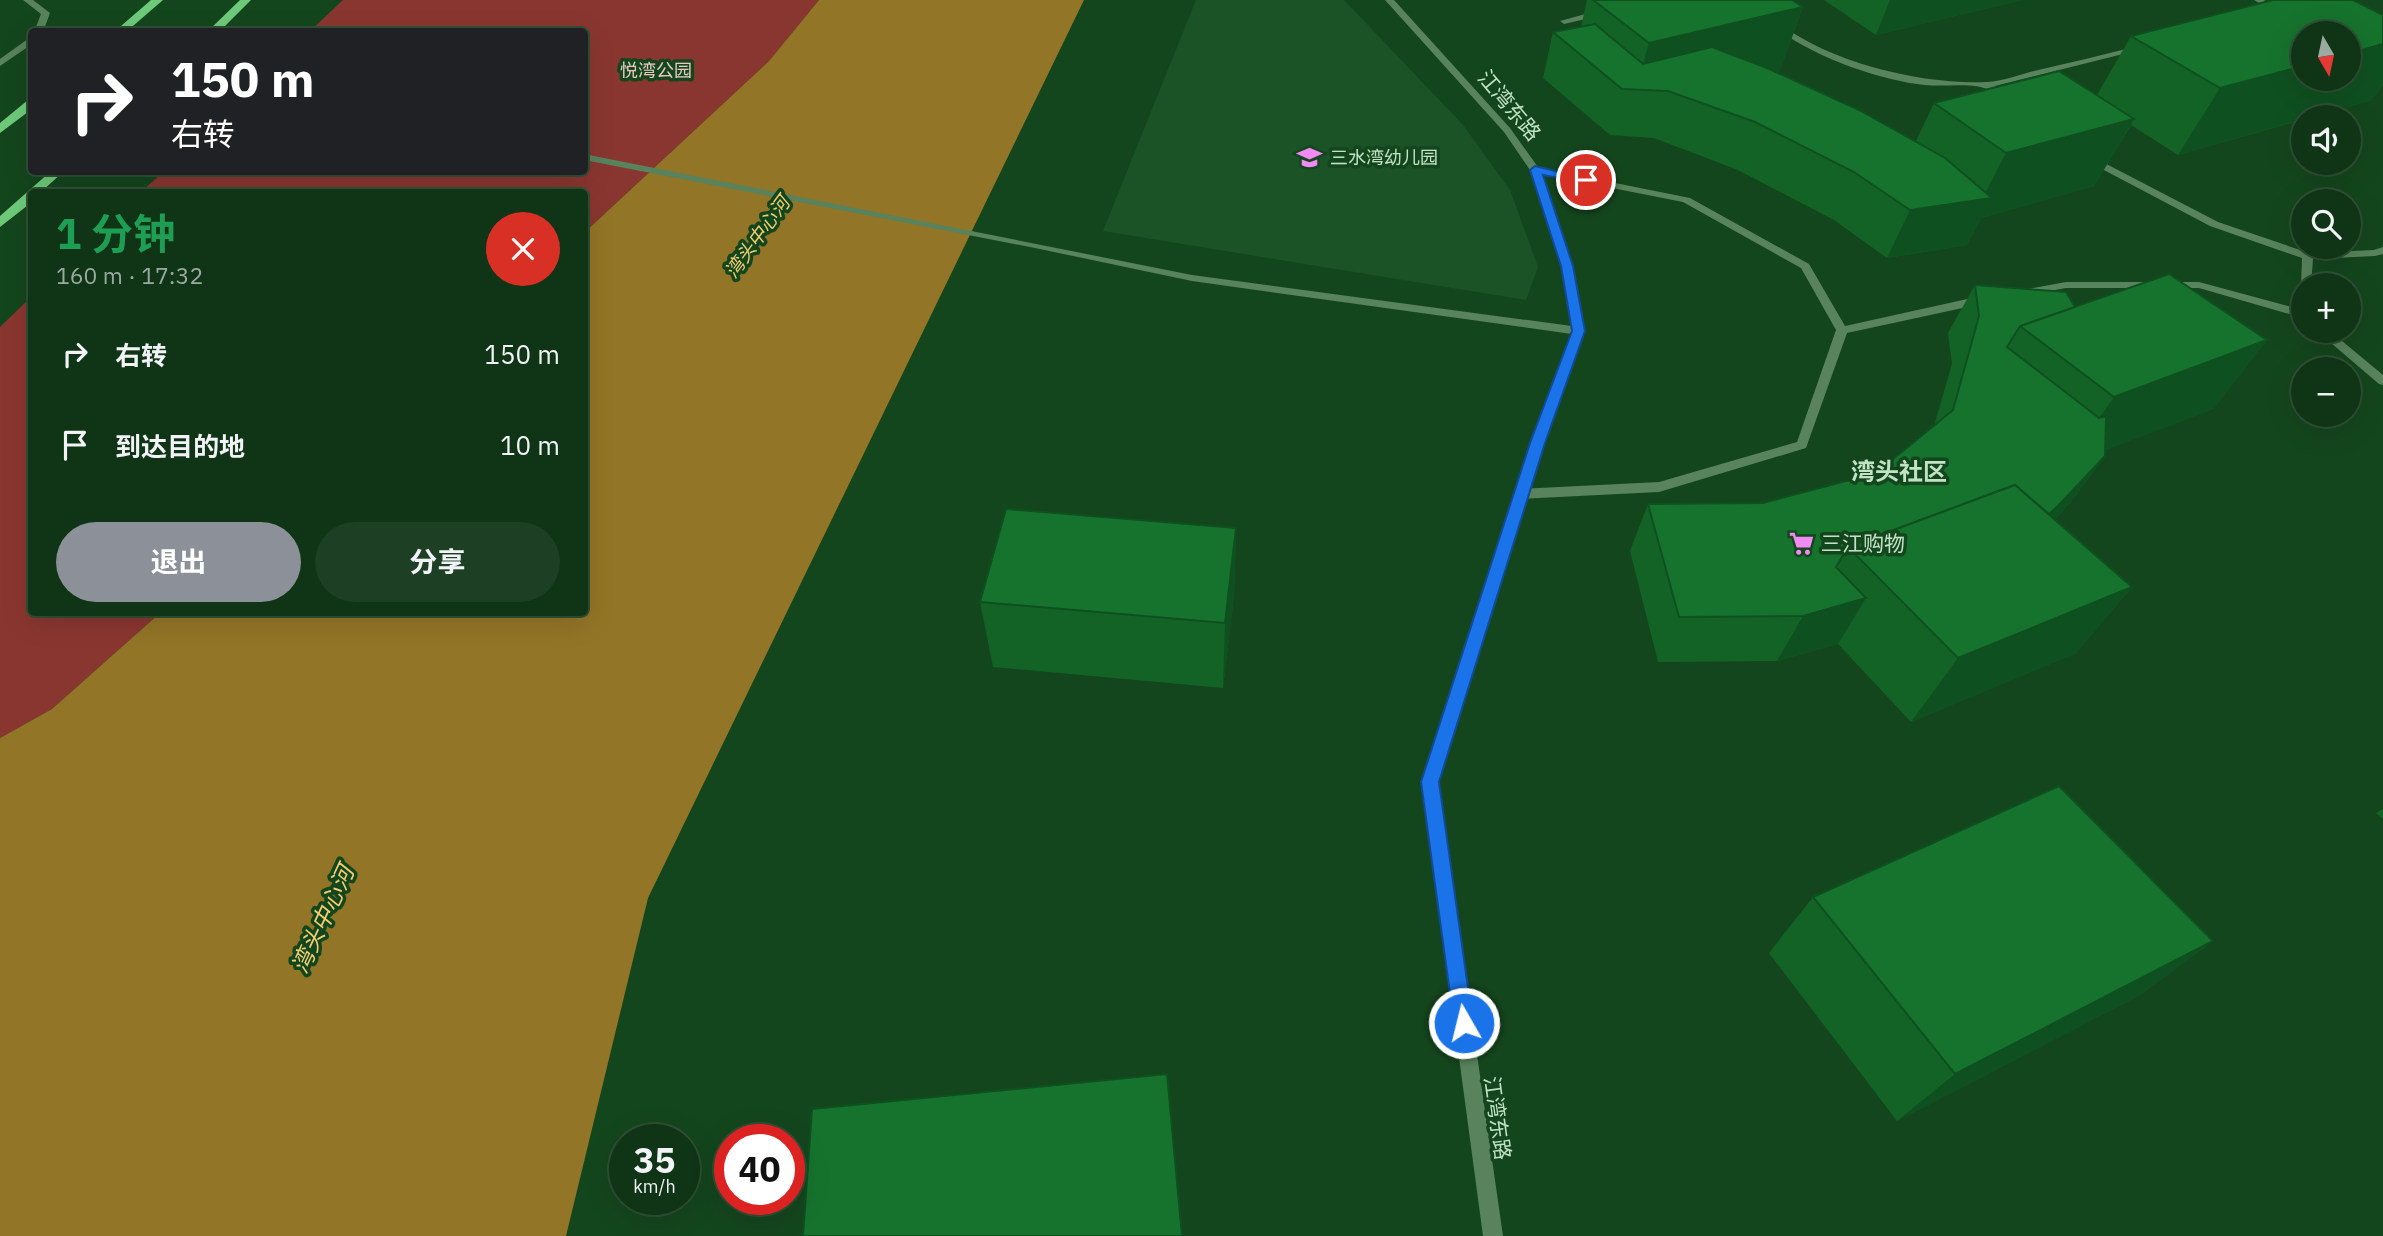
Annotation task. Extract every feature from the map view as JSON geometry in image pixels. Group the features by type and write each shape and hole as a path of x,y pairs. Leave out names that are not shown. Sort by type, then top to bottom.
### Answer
{"main road":[{"path":"124,28 158,0"},
{"path":"216,28 246,0"},
{"path":"0,129 28,106"},
{"path":"38,189 54,175"},
{"path":"0,223 28,198"}],"street":[{"path":"27,0 46,13 40,28"},
{"name":"江湾东路","path":"1389,0 1507,130 1535,170 1567,266 1579,331 1521,494 1430,782 1493,1236"},
{"path":"1752,0 1758,12 1806,45 1904,79 1988,85 2145,47"},
{"path":"2258,0 2290,17"},
{"path":"1564,21 1605,12"},
{"path":"0,63 28,42"},
{"path":"1988,85 2020,108"},
{"path":"2084,155 2214,224 2291,250"},
{"path":"588,158 1192,278 1579,331"},
{"path":"1521,494 1659,487 1802,444 1842,330 1805,265 1686,200 1535,170"},
{"path":"2361,254 2383,250"},
{"path":"1842,330 2066,285 2199,285 2291,311"},
{"path":"2337,343 2383,381"}],"shaded area":[{"name":"三水湾幼儿园","path":"1196,0 1344,0 1463,125 1510,190 1538,267 1526,300 1103,231"}],"green space":[{"name":"悦湾公园","path":"343,0 819,0 769,61 588,229 588,189 144,189 160,175 588,175 588,28 313,28"},
{"path":"28,300 28,616 157,616 52,709 0,738 0,327"}],"water":[{"name":"湾头中心河","path":"819,0 1084,0 648,898 566,1236 0,1236 0,738 52,709 157,616 588,616 588,229 769,61"}],"building":[{"path":"1593,0 1792,0 1803,7 1649,43"},
{"path":"2273,0 2353,0 2383,15 2383,44 2361,50 2361,21 2291,21 2291,69 2220,88 2131,36"},
{"path":"1595,24 1643,64 1712,47 1767,68 1859,110 1945,158 1992,198 1910,210 1854,172 1755,122 1668,91 1622,89 1553,32"},
{"path":"2059,71 2134,119 2006,153 1934,103"},
{"path":"2169,274 2267,340 2114,397 2020,326"},
{"path":"1975,285 2066,292 2075,307 2020,326 2007,347 2099,418 2106,416 2105,456 2049,514 2015,485 1848,547 1836,567 1866,598 1803,616 1679,617 1648,504 1763,503 1876,473 1953,410 1979,316"},
{"path":"2015,485 2132,587 1958,658 1848,547"},
{"path":"1006,509 1236,528 1225,623 980,602"},
{"path":"2059,786 2213,941 1955,1074 1813,897"},
{"path":"1167,1074 1182,1236 803,1236 812,1109"}],"place":[{"name":"三水湾幼儿园","path":"1310,157"},
{"name":"三江购物","path":"1801,543"}],"district":[{"name":"湾头社区","path":"1899,471"}],"route":[{"path":"1464,1023 1430,782 1538,443 1579,331 1567,266 1535,170 1586,180"}]}
